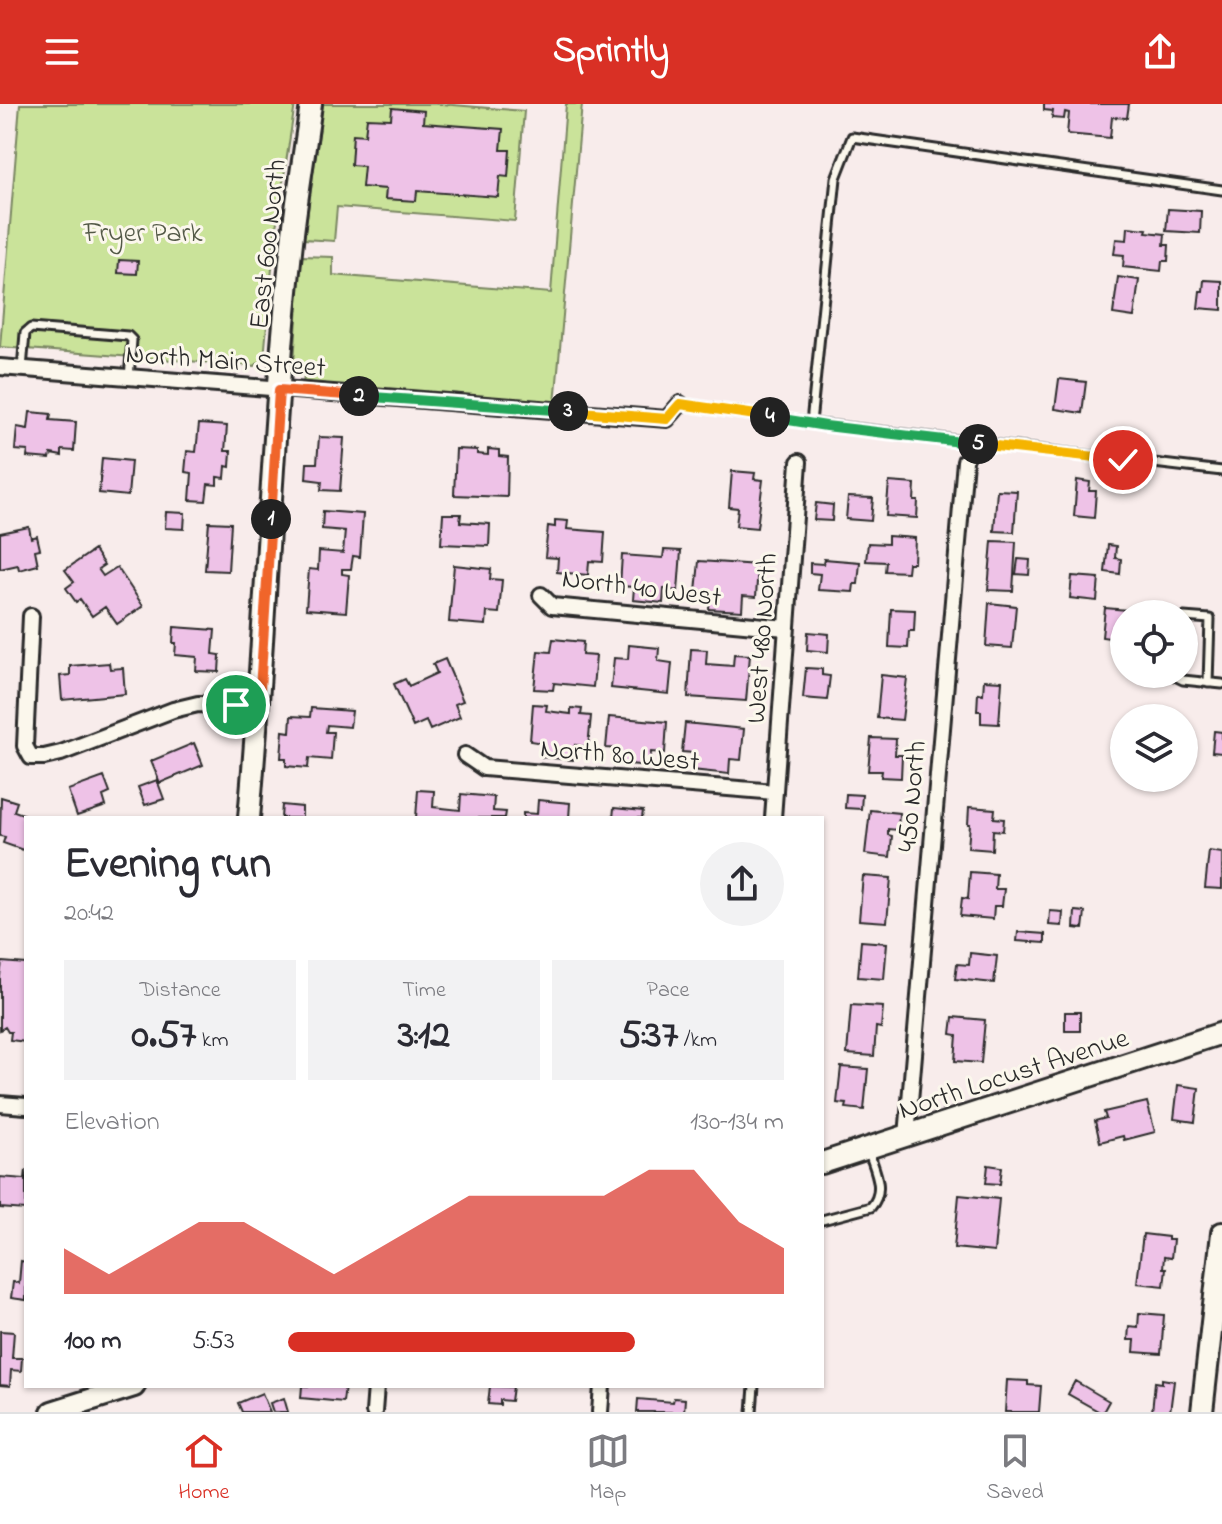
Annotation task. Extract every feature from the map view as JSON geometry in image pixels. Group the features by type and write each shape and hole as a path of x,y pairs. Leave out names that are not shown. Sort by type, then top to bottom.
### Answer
{"street":[{"name":"East 600 North","path":"249,816 279,390 292,242 311,104"},
{"name":"North Main Street","path":"0,367 667,419 680,404"},
{"name":"450 North","path":"907,1136 965,461"},
{"name":"West 480 North","path":"773,816 799,462"},
{"name":"North 40 West","path":"541,595 552,606 786,628"},
{"path":"31,616 25,746 31,757 61,753 173,710 198,704 259,705"},
{"name":"North 80 West","path":"465,755 484,768 775,792"},
{"name":"North Locust Avenue","path":"824,1162 1222,1033"},
{"path":"0,1104 24,1106"},
{"path":"1202,1412 1222,1233"},
{"path":"52,1412 82,1408 129,1388"},
{"path":"374,1412 376,1388"},
{"path":"600,1412 602,1388"}],"lane":[{"path":"811,423 836,178 852,137 1222,190"},
{"path":"22,369 25,333 31,328 45,329 128,336 132,340 129,378"},
{"path":"680,404 811,423 1222,471"},
{"path":"1198,618 1210,619 1208,683"},
{"path":"1198,682 1222,684"},
{"path":"824,1219 871,1207 875,1203 879,1187 868,1148"},
{"path":"752,1412 754,1388"}],"green space":[{"name":"Fryer Park","path":"20,104 295,104 275,234 264,359 254,366 0,347"},
{"path":"323,104 441,104 524,111 515,221 337,207 334,241 304,239"},
{"path":"566,104 582,104 555,404 303,386 304,374 297,371 294,363 301,256 333,257 333,275 551,293"}],"building":[{"path":"1044,104 1129,104 1127,118 1112,117 1110,138 1067,134 1069,113 1065,112 1064,119 1052,118 1053,111 1044,110"},
{"path":"392,108 424,111 423,123 503,129 501,150 510,150 508,177 500,176 498,197 417,191 416,201 385,199 386,189 362,187 364,166 351,165 353,134 365,135 367,118 391,119"},
{"path":"1168,209 1201,211 1200,233 1166,231"},
{"path":"1128,227 1165,234 1164,245 1169,245 1168,261 1162,261 1161,271 1123,267 1124,255 1114,254 1116,239 1127,240"},
{"path":"119,260 138,261 137,274 118,273"},
{"path":"1118,277 1139,280 1134,317 1113,314"},
{"path":"1204,280 1222,281 1222,310 1198,308"},
{"path":"1059,379 1086,382 1082,413 1055,409"},
{"path":"30,412 51,414 50,420 76,422 74,451 62,450 62,456 51,454 50,459 27,457 28,451 15,450 17,427 28,429"},
{"path":"199,424 227,426 225,451 231,451 230,467 226,466 225,478 217,477 217,485 208,484 206,501 190,500 192,473 185,472 187,451 196,452"},
{"path":"319,437 344,438 340,491 321,490 322,481 306,479 307,463 317,463"},
{"path":"456,449 477,450 477,454 488,455 488,449 499,450 499,456 508,457 507,497 454,495"},
{"path":"102,458 131,461 128,496 99,493"},
{"path":"732,471 755,473 754,479 763,480 757,528 736,526 738,508 729,507"},
{"path":"1077,480 1090,482 1089,491 1096,491 1094,518 1074,516"},
{"path":"889,482 915,484 917,518 886,516"},
{"path":"997,490 1017,491 1014,532 994,531"},
{"path":"848,497 873,498 871,521 846,519"},
{"path":"816,503 833,505 832,521 814,520"},
{"path":"323,511 363,514 360,557 353,556 351,569 342,569 342,574 349,575 346,612 306,609 309,569 318,570 319,551 343,553 345,531 322,529"},
{"path":"166,512 185,513 184,529 165,528"},
{"path":"443,514 461,514 460,522 490,524 489,546 441,544"},
{"path":"555,520 568,521 567,529 605,532 603,562 589,561 588,575 557,572 558,558 545,557 548,526 555,527"},
{"path":"209,522 231,523 228,571 205,570"},
{"path":"29,527 31,538 37,536 40,549 35,550 38,565 19,570 18,565 0,569 0,533"},
{"path":"888,536 915,538 914,563 908,563 907,572 885,571 886,562 866,561 868,543 888,544"},
{"path":"992,541 1016,542 1013,591 988,590"},
{"path":"1108,545 1116,546 1115,558 1121,559 1120,574 1105,572"},
{"path":"94,550 104,565 98,569 103,576 117,567 143,606 117,624 105,607 92,616 80,599 76,602 66,588 74,582 65,570"},
{"path":"664,550 681,551 678,591 664,589 663,603 633,600 634,587 620,586 622,555 663,558"},
{"path":"824,559 860,562 858,584 854,584 853,592 818,590 820,574 810,573 810,563 823,564"},
{"path":"1018,559 1030,560 1029,575 1016,574"},
{"path":"699,561 758,565 756,597 743,596 742,611 709,609 710,593 696,592"},
{"path":"454,565 491,569 490,579 502,580 499,613 487,612 486,625 449,622"},
{"path":"1072,576 1099,578 1097,601 1070,598"},
{"path":"989,603 1016,606 1012,648 986,646"},
{"path":"1105,608 1110,608 1110,638 1102,637"},
{"path":"891,609 915,610 914,631 909,631 908,648 889,647"},
{"path":"174,627 215,630 213,654 220,655 219,672 196,671 197,657 175,655"},
{"path":"808,632 829,634 828,652 807,650"},
{"path":"553,639 583,642 582,655 596,656 593,687 554,683 553,690 534,689 538,651 551,652"},
{"path":"629,645 659,648 658,661 672,663 669,694 611,688 614,658 628,659"},
{"path":"691,649 707,650 706,664 733,666 734,654 750,655 746,701 688,697"},
{"path":"445,659 463,701 455,704 460,717 430,730 426,721 413,727 394,684 405,679 409,686 437,673 433,664"},
{"path":"109,663 110,669 123,668 125,694 62,700 60,676 70,675 70,666"},
{"path":"806,668 822,669 822,675 830,676 827,700 803,698"},
{"path":"881,675 907,678 902,720 877,718"},
{"path":"984,680 1002,681 999,724 981,723 981,711 977,711 978,693 983,694"},
{"path":"533,704 547,705 546,711 571,714 571,708 582,709 581,715 591,716 588,747 575,745 573,760 542,757 543,743 530,741"},
{"path":"311,708 352,711 350,727 327,725 326,732 333,732 331,760 309,758 308,768 286,766 286,758 281,758 283,731 290,732 291,716 310,717"},
{"path":"609,717 667,722 665,753 651,752 650,766 618,763 619,749 606,748"},
{"path":"685,723 744,729 741,760 730,759 729,774 692,770 694,753 682,752"},
{"path":"1214,731 1222,732 1222,753 1212,752"},
{"path":"871,738 896,739 895,755 902,755 901,778 881,777 882,771 868,771"},
{"path":"194,743 203,765 160,783 151,761"},
{"path":"104,777 110,793 103,796 106,806 77,816 68,790"},
{"path":"157,780 164,799 145,805 138,787"},
{"path":"418,790 434,791 433,807 460,810 461,794 494,797 493,811 506,812 505,816 416,816"},
{"path":"846,794 862,795 861,809 845,808"},
{"path":"1,797 17,802 14,811 28,816 24,816 24,850 3,843 5,837 0,836"},
{"path":"538,800 570,803 569,816 523,816 523,813 537,814"},
{"path":"282,805 302,807 302,816 281,816"},
{"path":"969,807 995,809 994,818 1004,819 1003,831 993,830 992,850 968,848"},
{"path":"614,808 643,811 642,816 613,816"},
{"path":"870,810 899,813 898,830 888,829 888,835 892,836 890,857 865,854"},
{"path":"1209,851 1222,853 1222,889 1205,888"},
{"path":"970,872 996,874 995,889 1004,889 1002,906 994,906 993,919 960,916 962,898 968,899"},
{"path":"863,876 891,878 887,922 859,920"},
{"path":"1050,911 1063,912 1062,926 1049,925"},
{"path":"1075,911 1085,912 1083,929 1074,928"},
{"path":"1018,932 1045,934 1045,943 1017,941"},
{"path":"861,941 887,943 884,979 858,977"},
{"path":"970,953 997,956 994,983 955,979 957,964 969,965"},
{"path":"2,962 24,964 24,1042 10,1040 11,1032 5,1027 0,1030"},
{"path":"851,1005 883,1007 881,1028 876,1027 874,1056 847,1054"},
{"path":"1065,1012 1080,1012 1080,1031 1065,1031"},
{"path":"953,1017 985,1020 981,1063 955,1061 957,1035 951,1034"},
{"path":"841,1067 868,1069 864,1110 846,1108 847,1104 837,1103"},
{"path":"1178,1085 1199,1088 1195,1122 1174,1119"},
{"path":"1147,1102 1155,1132 1100,1142 1095,1121 1106,1118 1104,1112"},
{"path":"988,1165 1002,1167 1000,1184 986,1183"},
{"path":"0,1177 24,1179 24,1210 0,1208"},
{"path":"959,1195 999,1199 994,1252 954,1248"},
{"path":"1143,1234 1173,1240 1171,1258 1164,1257 1164,1286 1137,1283"},
{"path":"21,1261 24,1262 24,1300 11,1298 13,1282 19,1283"},
{"path":"1139,1313 1164,1315 1161,1354 1134,1352 1135,1340 1128,1340 1129,1326 1138,1327"},
{"path":"0,1331 14,1332 12,1358 22,1358 21,1371 11,1370 10,1386 0,1385"},
{"path":"1162,1379 1174,1381 1170,1412 1152,1412 1155,1382 1162,1383"},
{"path":"1007,1380 1028,1381 1028,1385 1041,1386 1039,1412 1005,1412"},
{"path":"1075,1381 1109,1401 1103,1412 1068,1394"},
{"path":"302,1388 345,1388 343,1402 301,1398"},
{"path":"490,1388 513,1388 511,1401 500,1400 500,1405 488,1404"},
{"path":"262,1393 270,1412 242,1412 238,1403"},
{"path":"284,1398 288,1412 273,1412 270,1403"},
{"path":"674,1398 685,1399 684,1412 637,1412 638,1399 673,1402"}],"route":[{"path":"236,705 259,705 279,390 667,419 680,404 826,426 1123,460"}]}
